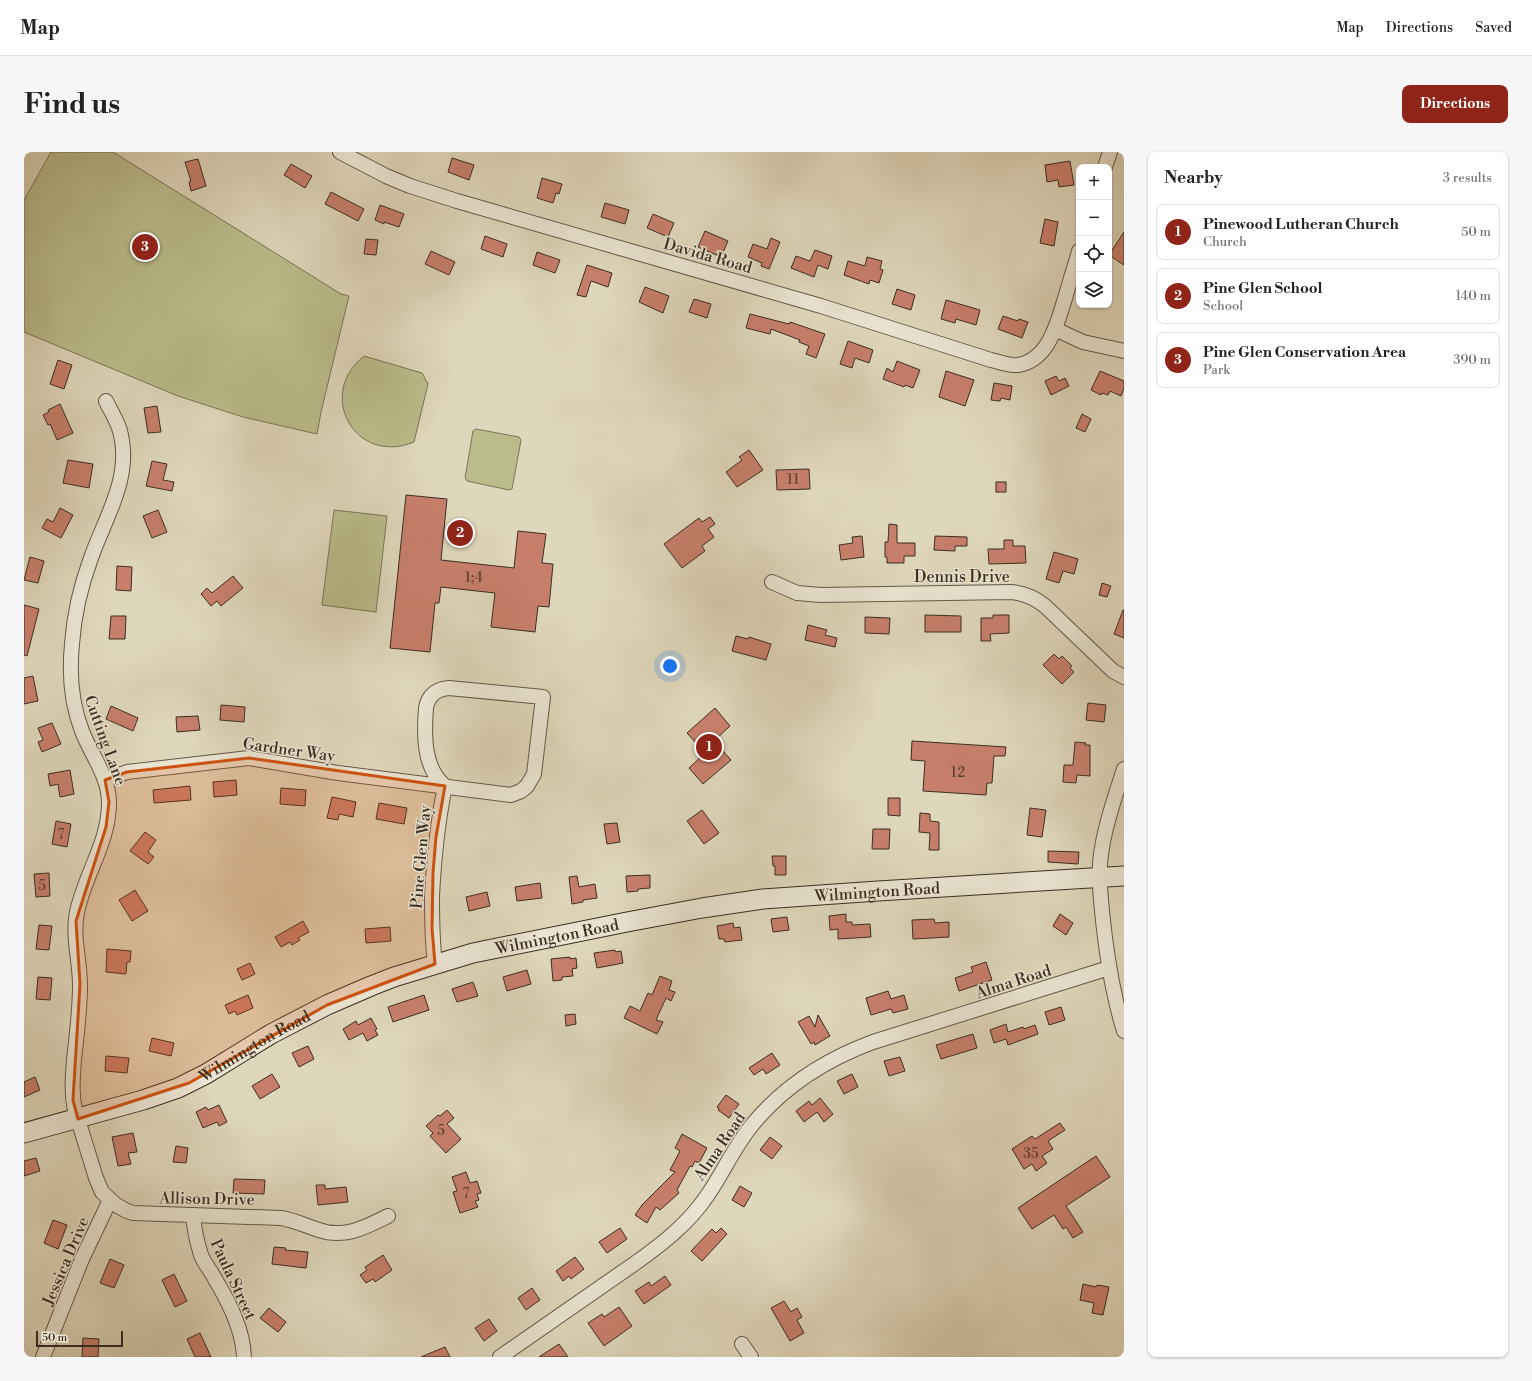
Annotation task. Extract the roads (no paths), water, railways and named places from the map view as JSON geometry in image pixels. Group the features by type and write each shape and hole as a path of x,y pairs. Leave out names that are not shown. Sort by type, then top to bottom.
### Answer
{"main road":[{"name":"Wilmington Road","path":"24,1133 78,1119 178,1088 206,1074 277,1031 327,1005 371,986 435,964 508,945 726,904 805,896 1124,876"}],"street":[{"name":"Davida Road","path":"340,152 386,176 410,186 450,199 821,306 991,360 1017,365 1028,361 1044,350 1056,328 1076,261"},
{"path":"1056,328 1083,342 1124,351"},
{"name":"Cutting Lane","path":"78,1119 72,1092 80,984 76,921 81,897 106,827 109,802 105,780 83,734 78,719 72,695 70,669 72,641 82,587 91,556 116,498 122,473 123,454 121,434 106,401"},
{"name":"Dennis Drive","path":"772,582 795,592 821,595 1010,592 1023,594 1034,598 1045,606 1113,671 1124,677"},
{"name":"Pine Glen Way","path":"449,688 543,697 534,774 527,786 518,793 507,795 445,786 441,783 433,770 427,756 425,745 426,708 432,695 440,690 449,688"},
{"name":"Gardner Way","path":"105,780 130,771 249,758 346,774 445,786"},
{"path":"1124,769 1104,834 1101,849 1100,878 1104,936 1109,968 1124,1031"},
{"name":"Pine Glen Way","path":"435,964 432,928 434,866 436,837 445,786"},
{"name":"Alma Road","path":"500,1357 652,1251 680,1227 706,1196 744,1135 753,1124 786,1091 822,1066 848,1052 873,1042 1109,968"},
{"name":"Allison Drive","path":"78,1119 96,1178 102,1192 121,1208 133,1212 280,1218 320,1231 336,1234 355,1230 388,1216"},
{"name":"Jessica Drive","path":"43,1357 82,1259 110,1200"},
{"name":"Paula Street","path":"193,1215 196,1235 202,1256 228,1303 237,1323 242,1340 244,1357"},
{"path":"742,1344 751,1357"}],"place":[{"name":"Pine Glen Conservation Area","path":"145,247"},
{"name":"Pine Glen School","path":"460,533"},
{"name":"Pinewood Lutheran Church","path":"709,747"}]}
